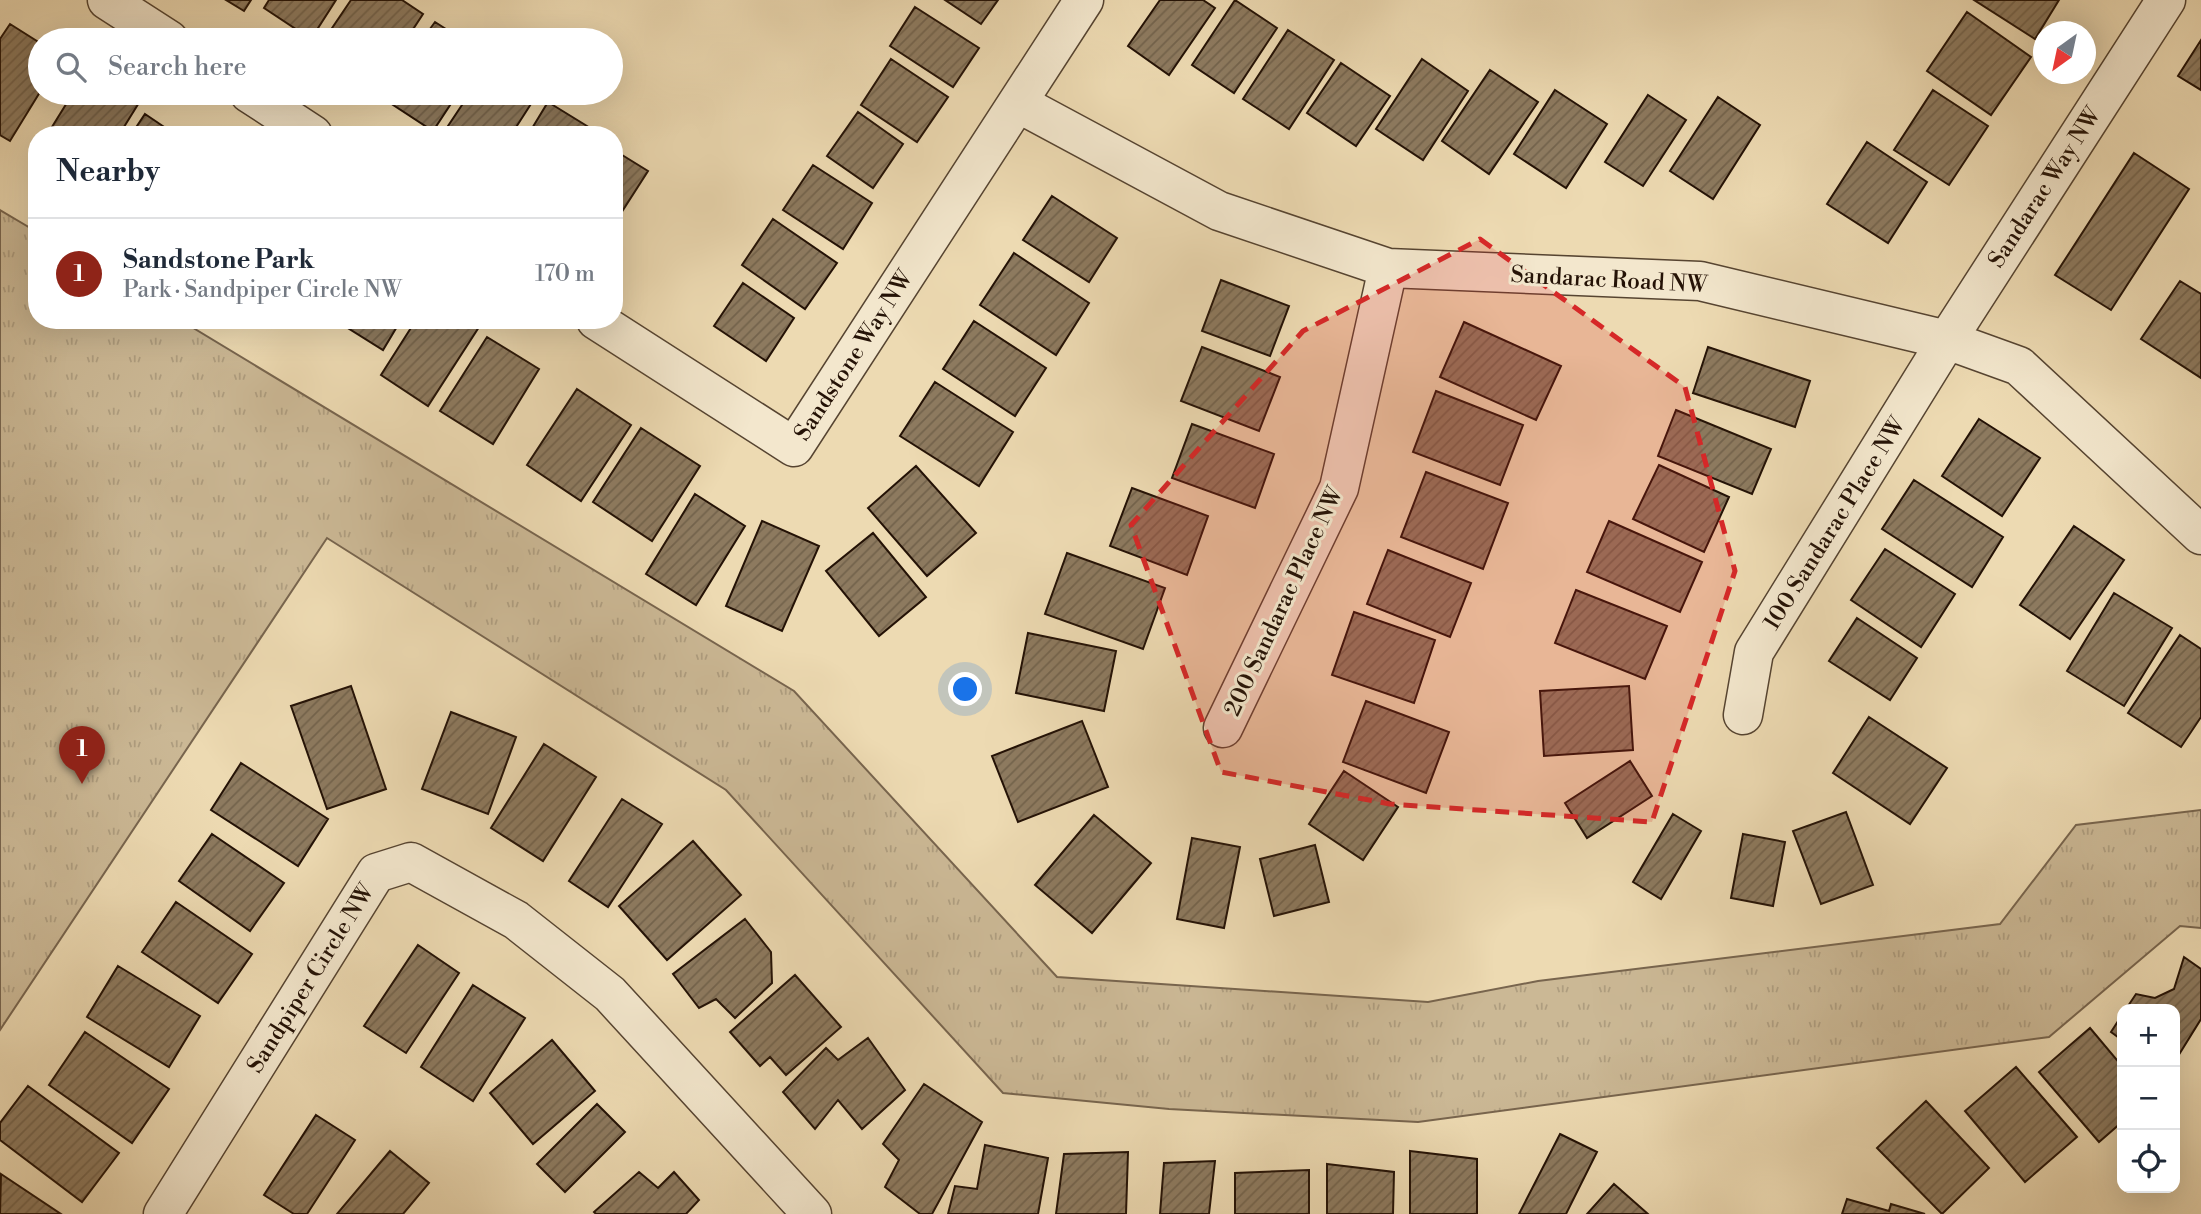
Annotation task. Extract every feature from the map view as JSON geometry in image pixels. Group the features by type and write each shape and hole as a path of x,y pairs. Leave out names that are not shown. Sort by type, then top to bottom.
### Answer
{"street":[{"path":"1018,103 1084,0"},
{"name":"Sandarac Way NW","path":"1947,340 2166,0"},
{"path":"123,5 153,28"},
{"name":"Sandarac Road NW","path":"1018,103 1219,211 1388,268 1700,281 1947,340 2019,366 2201,535"},
{"name":"Sandstone Way NW","path":"610,329 794,447 1018,103"},
{"path":"267,105 299,126"},
{"name":"200 Sandarac Place NW","path":"1223,729 1339,488 1388,268"},
{"name":"100 Sandarac Place NW","path":"1743,715 1755,652 1947,340"},
{"name":"Sandpiper Circle NW","path":"167,1212 376,873 411,862 516,920 610,994 812,1214"}],"highlighted area":[{"path":"1480,239 1685,387 1735,571 1652,822 1390,804 1221,772 1131,525 1303,331"}],"green space":[{"path":"0,210 28,227 28,329 195,329 794,691 1057,977 1428,1002 1538,981 2000,924 2076,825 2201,810 2201,928 2180,926 2049,1037 1418,1122 1169,1109 1003,1093 726,790 327,538 0,1030"}],"building":[{"path":"226,0 251,0 244,11"},
{"path":"269,0 336,0 318,28 294,28 264,8"},
{"path":"351,0 402,0 423,14 414,28 332,28"},
{"path":"945,0 998,0 981,24"},
{"path":"1160,0 1203,0 1215,8 1169,75 1128,46"},
{"path":"1235,0 1277,28 1234,93 1192,65"},
{"path":"1974,0 2059,0 2046,21 2033,21 2033,38"},
{"path":"915,7 979,48 953,87 890,46"},
{"path":"1967,12 2031,57 1991,115 1927,71"},
{"path":"435,22 444,28 431,28"},
{"path":"10,24 28,35 28,105 32,105 10,141 0,135 0,39"},
{"path":"1288,30 1334,60 1289,129 1243,99"},
{"path":"2201,40 2201,90 2178,76"},
{"path":"891,59 948,97 917,142 861,105"},
{"path":"1422,59 1468,91 1423,160 1376,129"},
{"path":"1341,63 1390,96 1356,146 1307,113"},
{"path":"1490,70 1538,102 1489,174 1442,141"},
{"path":"1555,90 1607,124 1566,188 1514,154"},
{"path":"1933,90 1988,126 1949,185 1894,150"},
{"path":"1648,95 1686,120 1643,186 1605,162"},
{"path":"1718,97 1760,125 1713,199 1670,171"},
{"path":"66,105 138,105 125,126 53,126"},
{"path":"393,105 450,105 436,126 425,126"},
{"path":"462,105 530,105 517,126 448,126"},
{"path":"546,105 553,105 587,126 533,126"},
{"path":"858,112 903,144 873,188 827,156"},
{"path":"145,114 163,126 137,126"},
{"path":"1867,142 1927,182 1888,243 1827,204"},
{"path":"2134,153 2189,189 2111,310 2055,275"},
{"path":"623,156 648,171 623,210"},
{"path":"813,165 872,203 843,249 783,210"},
{"path":"1052,196 1117,238 1089,282 1023,240"},
{"path":"773,219 837,263 805,309 742,265"},
{"path":"1014,253 1089,303 1056,355 980,305"},
{"path":"1221,280 1289,306 1270,356 1202,331"},
{"path":"2180,281 2201,294 2201,378 2141,339"},
{"path":"743,283 794,318 766,361 714,326"},
{"path":"974,321 1046,368 1015,416 943,369"},
{"path":"1464,322 1561,366 1536,420 1440,377"},
{"path":"349,329 396,329 383,350"},
{"path":"410,329 478,329 428,406 381,375"},
{"path":"487,337 539,369 493,444 440,411"},
{"path":"1202,347 1280,377 1259,431 1181,401"},
{"path":"1708,347 1810,381 1795,427 1693,393"},
{"path":"935,382 1013,432 979,486 900,436"},
{"path":"577,389 631,425 581,501 527,465"},
{"path":"1436,391 1523,425 1500,485 1413,452"},
{"path":"1676,410 1771,449 1752,494 1658,456"},
{"path":"1979,419 2040,458 2002,516 1942,476"},
{"path":"1192,424 1274,454 1255,508 1172,478"},
{"path":"641,428 700,466 652,541 593,502"},
{"path":"1659,465 1729,497 1704,552 1633,519"},
{"path":"916,466 976,533 927,576 868,508"},
{"path":"1426,472 1508,503 1483,569 1401,537"},
{"path":"1914,480 2003,537 1972,587 1882,529"},
{"path":"1132,488 1208,516 1187,575 1110,546"},
{"path":"695,494 745,526 696,605 646,574"},
{"path":"762,521 819,546 782,631 726,606"},
{"path":"1609,521 1702,562 1680,612 1587,572"},
{"path":"2074,526 2124,560 2070,639 2020,605"},
{"path":"873,533 926,597 879,636 826,571"},
{"path":"1885,549 1955,594 1921,647 1851,600"},
{"path":"1388,550 1471,583 1450,637 1367,604"},
{"path":"1067,553 1165,588 1143,649 1045,614"},
{"path":"1576,590 1667,626 1645,679 1555,643"},
{"path":"2114,593 2172,628 2124,706 2067,671"},
{"path":"1354,612 1435,640 1414,703 1332,675"},
{"path":"1857,618 1917,658 1890,700 1829,661"},
{"path":"1028,633 1116,651 1104,711 1016,693"},
{"path":"2180,635 2201,649 2201,717 2181,747 2128,713"},
{"path":"351,686 386,789 327,809 291,706"},
{"path":"1629,686 1633,750 1544,756 1540,691"},
{"path":"1366,701 1449,732 1426,793 1343,762"},
{"path":"451,712 516,737 488,814 422,789"},
{"path":"1869,717 1947,768 1910,824 1833,773"},
{"path":"1082,721 1108,787 1018,822 992,756"},
{"path":"544,744 596,777 543,861 491,828"},
{"path":"1630,761 1652,796 1587,838 1565,803"},
{"path":"241,763 328,819 298,866 211,810"},
{"path":"1344,771 1398,807 1363,860 1309,824"},
{"path":"622,799 662,824 608,907 569,881"},
{"path":"1846,812 1873,885 1821,904 1793,831"},
{"path":"1673,814 1701,831 1661,899 1633,882"},
{"path":"1094,815 1151,863 1092,933 1035,885"},
{"path":"212,834 284,883 250,931 179,881"},
{"path":"1743,834 1785,842 1773,906 1731,898"},
{"path":"1192,838 1240,847 1224,928 1177,919"},
{"path":"693,841 741,895 667,960 619,906"},
{"path":"1315,845 1329,902 1274,916 1260,859"},
{"path":"176,902 252,954 218,1003 142,952"},
{"path":"745,919 771,952 772,983 735,1018 716,999 699,1008 673,974"},
{"path":"418,945 459,973 406,1053 364,1026"},
{"path":"2184,957 2201,969 2201,1019 2180,1053 2180,1004 2129,1004 2136,994 2155,998 2174,989"},
{"path":"118,966 200,1016 169,1067 87,1017"},
{"path":"795,975 841,1027 786,1075 770,1057 760,1066 730,1032"},
{"path":"473,985 525,1018 473,1101 421,1067"},
{"path":"2117,1023 2117,1036 2111,1032"},
{"path":"2090,1028 2117,1060 2117,1126 2099,1142 2039,1072"},
{"path":"85,1032 169,1089 132,1143 49,1085"},
{"path":"868,1038 905,1090 862,1129 838,1100 815,1129 783,1092 826,1048 838,1060"},
{"path":"552,1040 595,1091 533,1144 490,1093"},
{"path":"2016,1067 2077,1137 2025,1182 1965,1111"},
{"path":"924,1084 982,1122 932,1214 920,1214 885,1187 899,1160 883,1144"},
{"path":"28,1086 119,1153 82,1202 0,1140 0,1123"},
{"path":"1926,1101 1989,1168 1942,1214 1877,1148"},
{"path":"597,1104 625,1132 565,1192 537,1164"},
{"path":"316,1115 355,1140 307,1214 294,1214 264,1195"},
{"path":"1560,1134 1597,1152 1566,1214 1519,1214"},
{"path":"985,1145 1048,1158 1038,1214 948,1214 955,1186 977,1189"},
{"path":"390,1151 429,1183 403,1214 337,1214"},
{"path":"1410,1151 1477,1159 1477,1214 1410,1214"},
{"path":"1128,1152 1126,1214 1056,1214 1064,1154"},
{"path":"1215,1161 1209,1214 1160,1214 1164,1163"},
{"path":"1327,1164 1394,1172 1393,1214 1327,1214"},
{"path":"1309,1170 1309,1214 1235,1214 1235,1173"},
{"path":"639,1172 658,1188 674,1172 699,1200 686,1214 594,1212"},
{"path":"1,1174 61,1214 0,1214"},
{"path":"1614,1184 1648,1214 1587,1214"},
{"path":"1847,1199 1889,1211 1891,1204 1925,1214 1842,1214"}],"place":[{"name":"Sandstone Park","path":"82,784"}]}
